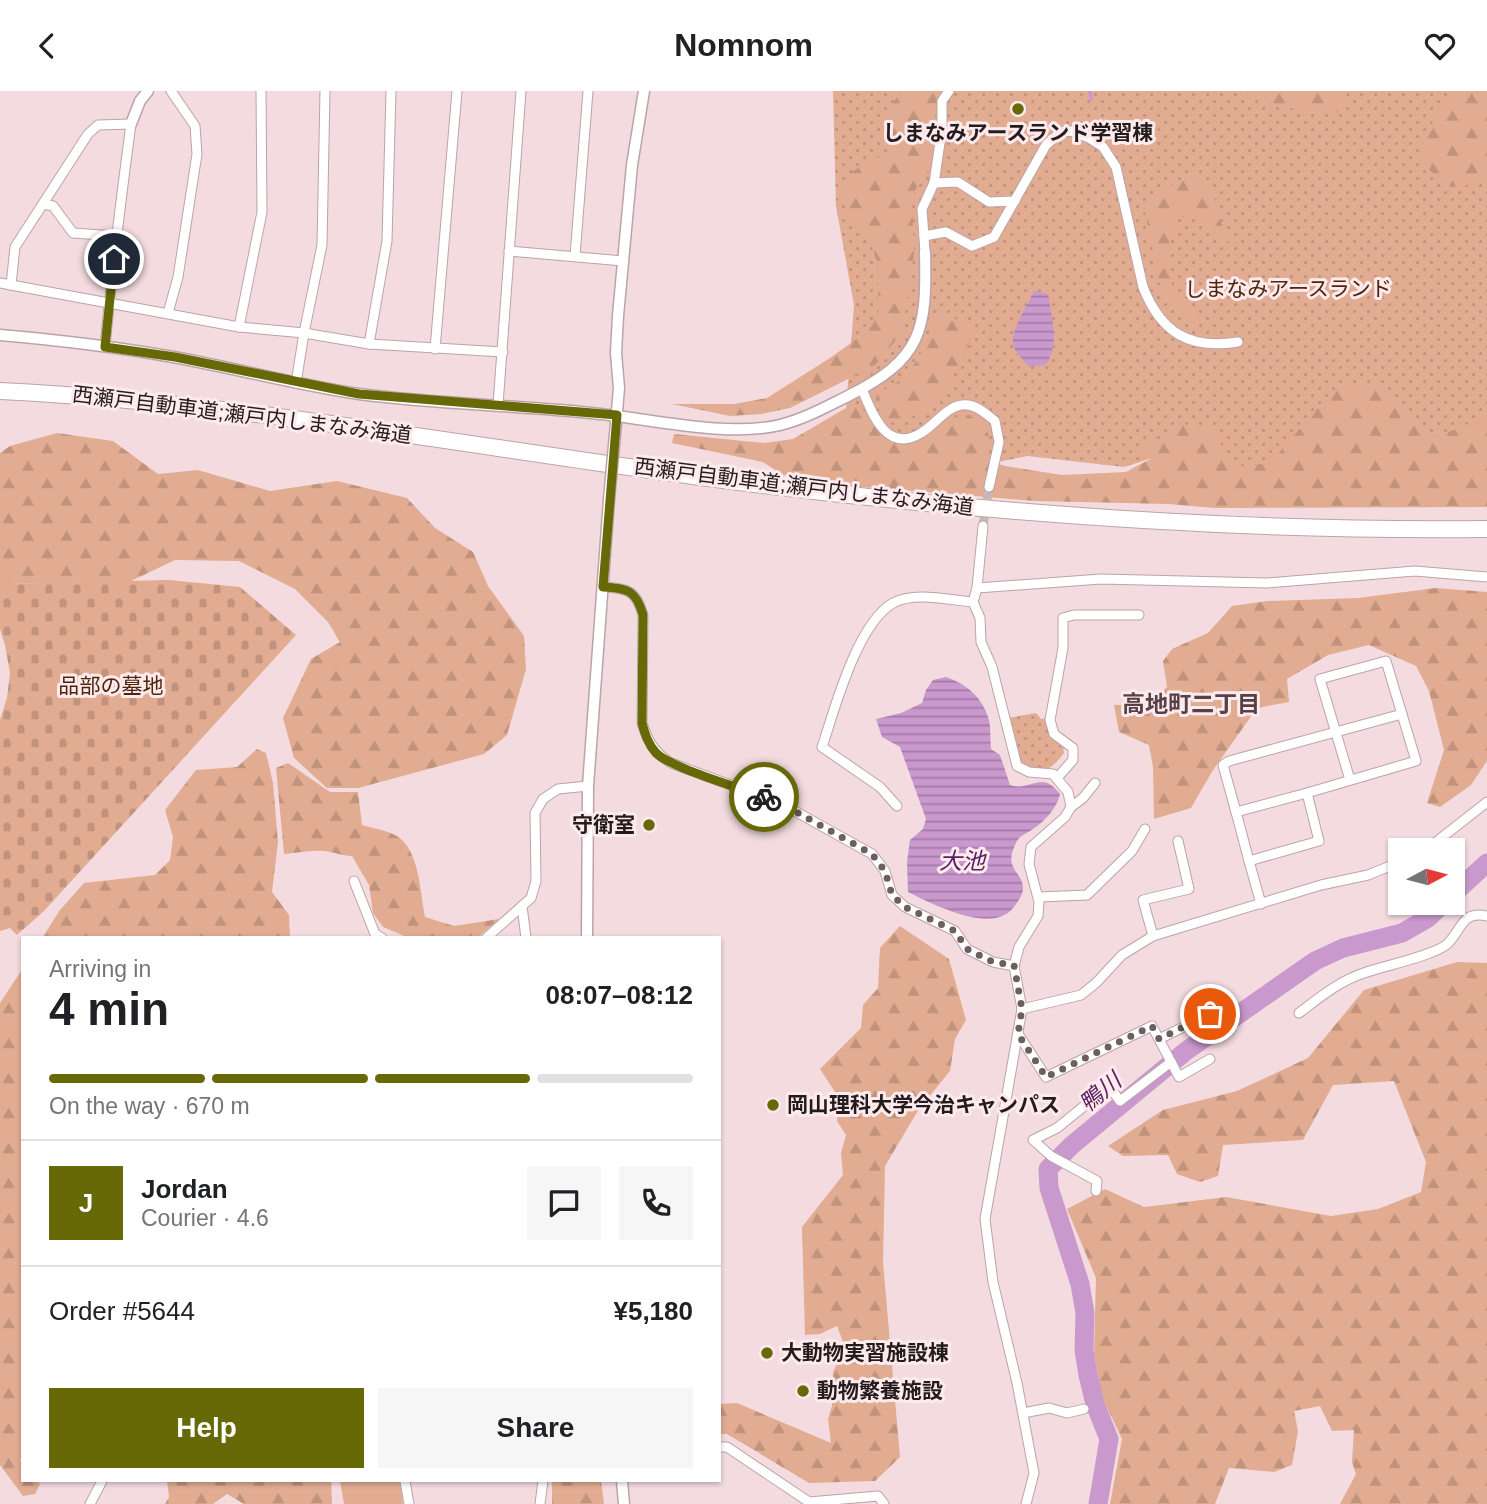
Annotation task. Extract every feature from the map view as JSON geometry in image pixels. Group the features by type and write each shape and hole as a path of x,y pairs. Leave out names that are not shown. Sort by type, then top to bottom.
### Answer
{"highway":[{"name":"西瀬戸自動車道;瀬戸内しまなみ海道","path":"0,390 75,394 221,409 845,495 985,508 1295,528 1487,529"}],"street":[{"path":"105,347 131,124 140,101 148,91"},
{"path":"168,313 178,277 197,154 195,126 171,91"},
{"path":"239,327 261,212 261,91"},
{"path":"296,383 303,333 322,245 325,91"},
{"path":"369,344 387,241 391,91"},
{"path":"435,349 457,91"},
{"path":"498,405 521,91"},
{"path":"575,256 588,91"},
{"path":"587,936 588,786 619,389 616,353 632,165 644,91"},
{"path":"0,335 175,357 359,394 617,415 721,428 750,430 780,425 813,414 862,389 886,374 914,343 926,301 922,209 934,183 942,129 942,100 949,91"},
{"path":"11,285 15,247 88,134 98,125 131,124"},
{"path":"924,236 946,232 972,246 994,237 1046,145 1054,136 1067,131 1104,147 1116,167 1143,287 1158,317 1174,332 1193,342 1211,345 1238,342"},
{"path":"934,183 958,182 989,202 1015,201"},
{"path":"43,204 53,206 73,233 117,236"},
{"path":"509,251 623,261"},
{"path":"0,283 239,327 303,333 369,344 503,352"},
{"path":"862,389 872,415 884,431 904,439 921,433 956,407 964,404 981,409 996,421 999,442 989,487"},
{"path":"983,526 977,589 973,601 980,618 981,642 992,667 1017,766 1029,772 1053,774 1068,792 1071,807"},
{"path":"977,589 1101,579 1267,583 1415,571 1487,577"},
{"path":"603,587 628,590 639,599 643,615 642,723 647,740 657,754 671,763 782,804 872,854 885,871 892,895 905,907 955,931 967,949 993,962 1014,965"},
{"path":"897,806 880,787 822,747 849,668 873,620 894,603 917,598 973,601"},
{"path":"1057,778 1073,760 1073,748 1054,734 1049,720 1063,648 1063,618 1074,615 1139,615"},
{"path":"1236,812 1307,793 1416,761 1386,661 1320,679 1349,780"},
{"path":"1261,904 1223,765 1229,761 1402,715"},
{"path":"1026,1504 1034,1473 993,1282 985,1219 1022,1009 1014,965 1019,947 1038,916 1038,897 1029,864 1031,847 1065,817 1071,807 1083,798 1095,783"},
{"path":"488,936 531,898 536,881 535,813 543,799 558,789 588,786"},
{"path":"1249,861 1319,841 1307,793"},
{"path":"1441,838 1487,803"},
{"path":"1038,897 1087,895 1132,851 1145,829"},
{"path":"1153,936 1143,900 1189,889 1178,841"},
{"path":"1022,1009 1081,995 1122,955 1153,936 1321,885 1368,875 1388,867"},
{"path":"354,881 375,934 378,936"},
{"path":"522,906 526,936"},
{"path":"1299,1013 1329,990 1360,974 1420,956 1447,944 1457,928 1469,917 1478,914 1487,916"},
{"path":"1159,1039 1210,1014"},
{"path":"1018,1034 1046,1077 1153,1027 1179,1077 1210,1059"},
{"path":"1096,1191 1097,1181 1051,1156 1031,1137 1057,1128 1109,1086 1120,1101 1171,1062"},
{"path":"1023,1413 1049,1408 1067,1413 1084,1409"},
{"path":"721,1447 727,1447 809,1502 878,1496 884,1504"},
{"path":"90,1504 101,1482"},
{"path":"405,1482 409,1504"},
{"path":"540,1504 543,1482"},
{"path":"622,1482 624,1504"}],"green space":[{"name":"しまなみアースランド","path":"833,91 1487,91 1487,491 1423,496 1152,458 1124,467 1028,456 947,472 843,448 854,305 836,206"},
{"path":"901,91 943,91 937,99 928,174 918,183 912,200 914,253 902,333 874,366 790,408 761,414 730,416 672,404 734,404 767,398 866,332 878,315 878,264 866,231 848,218 842,195 850,173 873,159 897,152 885,115"},
{"path":"1229,91 1348,91 1340,112 1317,115"},
{"path":"1448,91 1487,91 1487,183 1451,187 1420,163 1425,135 1444,104"},
{"path":"1198,176 1215,189 1218,216 1236,244 1219,238 1200,216 1178,217 1170,245 1170,275 1180,301 1189,312 1202,319 1199,323 1176,312 1163,293 1143,202 1186,177"},
{"path":"941,309 974,332 940,403 897,424 883,417 875,402 877,394 899,381 917,361"},
{"path":"1384,385 1430,440 1487,416 1487,507 1215,508 1168,504 1036,501 849,486 783,475 763,462 672,443 674,434 764,443 793,439 851,405 860,405 882,438 917,442 952,418 967,415 981,421 989,435 986,460 1005,466 1062,475 1126,472 1152,458 1138,452 1182,424 1213,430 1234,467 1270,463 1323,402 1341,386"},
{"path":"57,433 113,441 158,474 198,470 270,491 337,481 407,498 435,528 473,552 488,586 524,636 526,669 507,735 484,754 358,788 327,788 294,758 283,718 311,659 340,642 328,622 295,589 239,561 175,560 129,582 0,584 0,453 10,446"},
{"name":"品部の墓地","path":"169,580 240,587 296,635 44,911 17,935 10,928 0,931 0,720 7,698 10,673 0,629 0,584"},
{"path":"1436,588 1487,592 1487,761 1471,785 1440,807 1427,803 1444,750 1429,691 1416,666 1369,645 1328,655 1287,679 1289,702 1257,708 1213,770 1191,808 1154,819 1153,767 1149,745 1119,732 1114,705 1151,704 1167,687 1163,661 1172,649 1208,633 1232,606 1268,601 1358,598"},
{"path":"1036,713 1041,719 1046,718 1050,736 1063,746 1064,753 1050,768 1033,771 1019,764 1008,718"},
{"path":"257,749 266,753 273,783 278,842 272,892 289,915 290,936 43,936 60,910 84,883 155,875 170,860 173,837 165,810 196,770 237,767"},
{"path":"288,763 330,792 358,792 362,825 395,835 410,850 418,872 425,917 454,926 499,919 479,936 404,936 383,927 373,913 369,885 352,856 319,851 284,854 276,768"},
{"path":"900,926 949,959 966,1020 955,1039 950,1071 919,1109 885,1166 883,1262 900,1457 875,1481 809,1483 727,1434 721,1434 721,1404 737,1403 831,1443 828,1419 832,1406 833,1372 845,1347 837,1326 820,1334 805,1335 802,1227 843,1175 841,1153 846,1135 837,1121 839,1098 820,1069 861,1028 863,1005 878,988 880,948"},
{"path":"1457,962 1487,963 1487,1504 1340,1504 1356,1474 1352,1462 1354,1430 1332,1431 1320,1406 1294,1411 1298,1431 1292,1465 1274,1472 1229,1468 1215,1504 1110,1504 1122,1439 1102,1397 1094,1354 1096,1278 1067,1209 1105,1189 1144,1207 1226,1197 1331,1216 1378,1209 1421,1192 1426,1162 1394,1081 1333,1085 1303,1140 1223,1145 1218,1176 1200,1182 1177,1174 1168,1155 1123,1156 1108,1146 1163,1110 1237,1091 1308,1058 1364,990"},
{"path":"21,971 20,1461 21,1482 40,1484 35,1494 23,1496 0,1465 0,1003"},
{"path":"167,1482 331,1482 332,1504 244,1504 227,1494 213,1504 165,1504 169,1497"},
{"path":"340,1482 400,1482 403,1504 344,1504"},
{"path":"552,1482 601,1482 604,1504 552,1504"}],"water":[{"path":"1034,291 1048,294 1054,340 1053,349 1045,365 1029,366 1015,350 1013,338"},
{"name":"大池","path":"946,677 967,688 983,705 989,720 991,749 1000,755 1010,785 1047,783 1060,794 1049,815 1021,836 1015,845 1011,860 1022,884 1020,897 1013,908 1003,916 991,919 962,915 908,892 907,862 910,840 923,829 926,819 900,747 882,737 876,719 901,713 922,703 933,680"}],"waterway":[{"path":"1090,91 1091,100"},
{"name":"鴨川","path":"1465,883 1487,863"},
{"name":"鴨川","path":"1098,1504 1109,1439 1095,1404 1088,1375 1084,1350 1085,1313 1080,1284 1049,1188 1048,1169 1072,1145 1186,1051 1315,961 1343,948 1402,933 1431,915"}],"tunnel":[{"path":"983,526 989,487"}],"way so far":[{"path":"764,797 782,804 872,854 885,871 892,895 905,907 955,931 967,949 993,962 1014,965 1022,1009 1018,1034 1046,1077 1152,1026 1159,1039 1210,1014"}],"place":[{"name":"しまなみアースランド学習棟","path":"1018,109"},
{"name":"守衛室","path":"649,825"},
{"name":"岡山理科大学今治キャンパス","path":"773,1105"},
{"name":"大動物実習施設棟","path":"767,1353"},
{"name":"動物繁養施設","path":"803,1391"}],"district":[{"name":"高地町二丁目","path":"1191,704"}],"route":[{"path":"114,259 105,347 175,357 359,394 617,415 603,587 628,590 639,599 643,615 642,723 647,740 657,754 671,763 764,797"}]}
